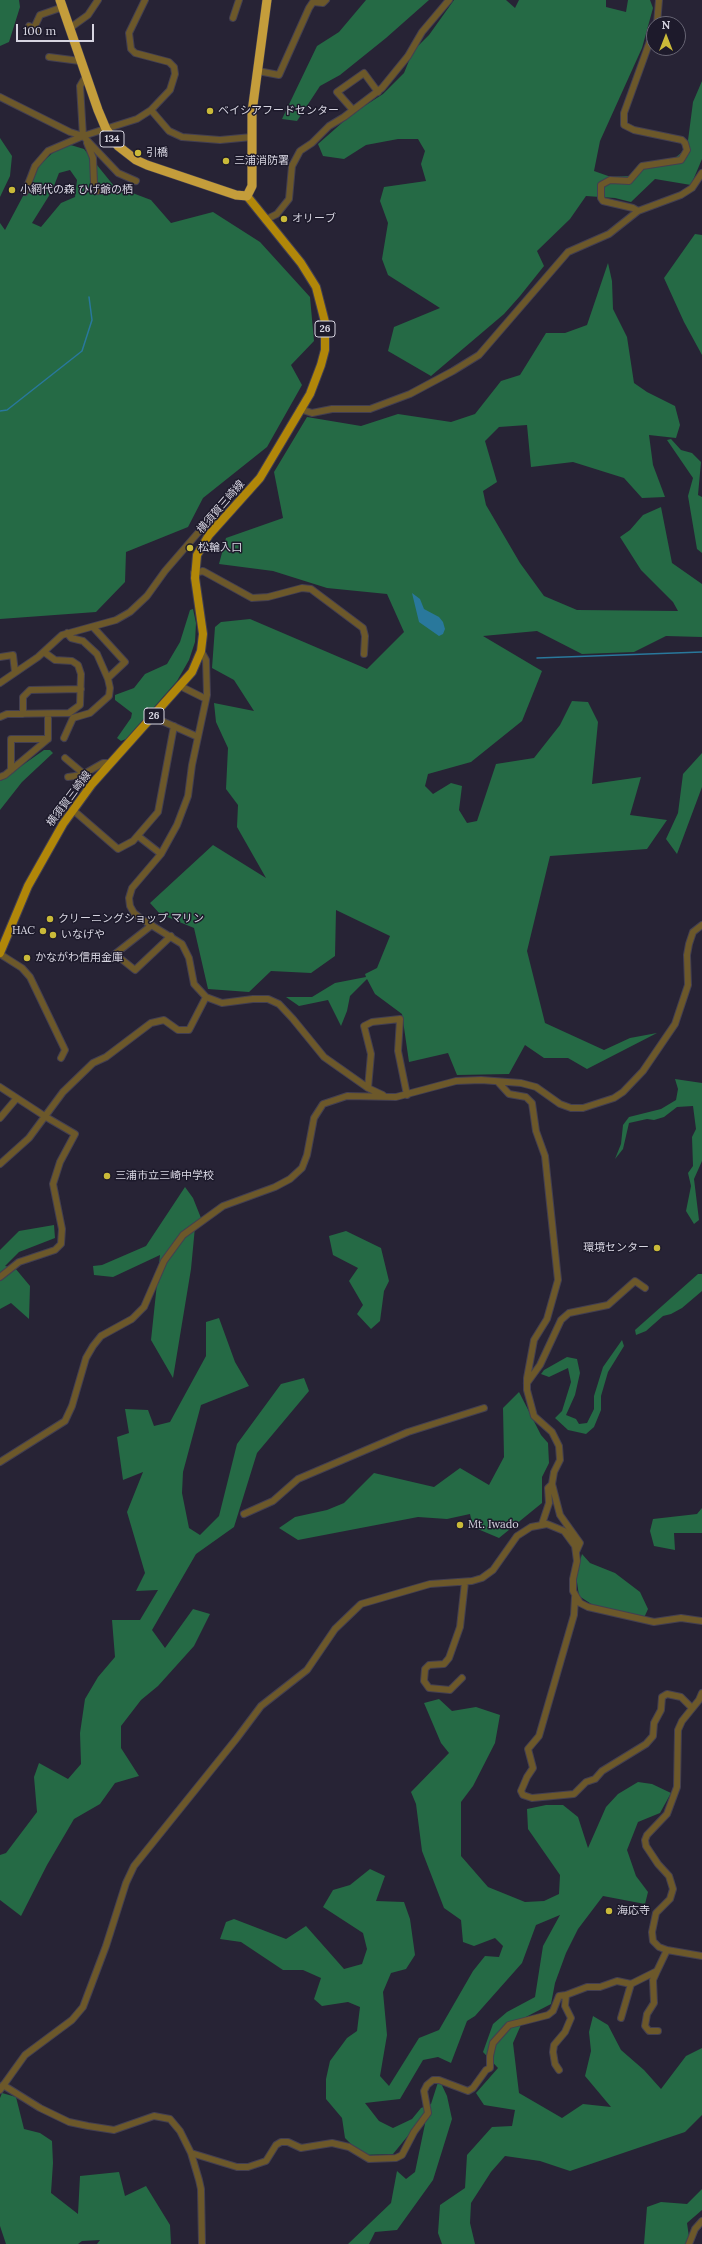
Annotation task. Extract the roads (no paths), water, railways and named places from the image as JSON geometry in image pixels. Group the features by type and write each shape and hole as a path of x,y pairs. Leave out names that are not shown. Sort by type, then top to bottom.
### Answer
{"highway":[{"path":"247,196 252,186 252,112 267,0"},
{"name":"134","path":"62,4 80,61 106,129 118,146 136,160 147,165 236,195 247,196"}],"main road":[{"name":"横須賀三崎線","path":"0,953 35,872 54,838 73,810 111,763 192,672 200,651 202,625 194,573 200,550 219,523 257,482 313,388 323,358 326,339 323,311 316,287 307,270 247,196"}],"street":[{"path":"70,28 88,15 98,0"},
{"path":"25,192 28,178 41,157 56,146 137,119 151,110 170,90 175,74 174,67 169,62 135,53 131,49 129,33 144,0"},
{"path":"233,18 239,0"},
{"path":"258,71 279,75 309,8 313,2 323,3 326,0"},
{"path":"265,220 277,214 289,199 292,166 300,151 312,143 328,126 378,92 408,56 422,32 449,0"},
{"path":"658,16 659,0"},
{"path":"34,28 40,15 62,4"},
{"path":"638,211 633,208 603,201 601,198 601,185 610,180 629,181 642,166 682,160 687,150 685,143 682,140 634,130 624,125 624,113 646,52"},
{"path":"49,57 80,61"},
{"path":"353,110 337,92 364,73 378,92"},
{"path":"86,76 80,86 84,137 93,158 92,174 98,191"},
{"path":"0,97 64,129 84,137 118,173 136,181"},
{"path":"151,110 169,131 182,137 220,140 238,136 252,137"},
{"path":"300,409 312,413 332,409 370,410 423,387 479,355 517,313 551,270 568,252 609,234 638,211 681,195 692,188 702,173"},
{"path":"0,675 2,682 44,652 59,637 67,633 116,620 136,608 202,527 211,521 219,523"},
{"path":"194,573 203,571 208,573 252,598 268,598 302,588 311,589 363,628 365,636 364,654"},
{"path":"93,627 124,662 108,678"},
{"path":"64,738 73,718 90,713 109,696 108,678 102,661 83,641 71,638 67,633"},
{"path":"200,651 206,660 206,699 185,804 160,854 136,883 129,898 134,913 172,936 185,948 194,984 198,991 206,997 222,1002 268,1000 279,1004 324,1057 368,1088 384,1096"},
{"path":"0,716 7,714 69,713 75,710 80,702 81,689 81,671 78,665 72,661 55,660 44,652"},
{"path":"0,657 13,655 15,672"},
{"path":"180,686 206,699"},
{"path":"23,714 23,697 30,690 81,689"},
{"path":"48,714 48,739"},
{"path":"153,717 198,737"},
{"path":"73,810 118,849 133,841 158,812 174,726"},
{"path":"11,770 12,739 48,739"},
{"path":"0,777 11,770 48,739"},
{"path":"66,758 84,774"},
{"path":"68,776 84,774 103,763 111,763"},
{"path":"138,836 160,854"},
{"path":"152,925 115,954 135,970 172,936"},
{"path":"0,1462 65,1421 72,1406 86,1358 93,1346 101,1336 132,1319 144,1307 164,1261 183,1235 223,1206 275,1187 290,1179 302,1168 307,1155 314,1118 323,1104 347,1096 396,1097 456,1081 498,1082 536,1087 560,1104 571,1108 599,1104 623,1092 643,1070 675,1024 688,985 687,955 689,944 693,932 702,925"},
{"path":"0,953 22,968 30,977 65,1050 61,1058"},
{"path":"0,1164 29,1138 63,1092 93,1063 140,1030 160,1020 167,1021 178,1030 189,1030 206,997"},
{"path":"368,1088 371,1054 364,1026 372,1022 400,1019 398,1051 407,1095"},
{"path":"498,1082 509,1094 526,1098 532,1103 536,1131 545,1156 558,1280 547,1319 534,1340 527,1383 534,1416 552,1432 559,1446 560,1460 554,1472 552,1484 560,1514 580,1543 576,1552"},
{"path":"0,1087 16,1099 75,1134 60,1162 54,1184 63,1239 56,1250 23,1260 0,1277"},
{"path":"0,1118 16,1099"},
{"path":"527,1383 540,1365 561,1320 569,1313 608,1305 635,1280 645,1288"},
{"path":"244,1514 273,1501 298,1480 408,1432 484,1408"},
{"path":"542,1524 550,1503 548,1488 552,1484"},
{"path":"202,2244 201,2189 191,2153 175,2123 165,2117 154,2116 114,2130 69,2122 2,2087 25,2055 79,2013 90,1992 126,1883 134,1866 237,1739 261,1706 307,1670 335,1629 361,1604 430,1584 477,1580 488,1575 498,1564 504,1552 517,1536 531,1527 542,1524 553,1526 564,1531 572,1539 577,1561 572,1579 575,1598 574,1615 540,1736 528,1748 533,1768 521,1791 523,1796 532,1798 574,1794 586,1782 595,1778 602,1771 646,1744 653,1736 654,1723 661,1710 662,1697 667,1694 681,1696 692,1708"},
{"path":"462,1678 450,1690 429,1688 424,1681 426,1669 429,1665 444,1664 449,1658 460,1627 465,1582"},
{"path":"575,1598 588,1607 647,1621 663,1622 682,1618 702,1621"},
{"path":"702,1693 699,1700 682,1721 677,1738 677,1787 667,1814 647,1835 645,1840 647,1848 658,1864 669,1876 673,1886 670,1899 656,1913 652,1932 654,1943 667,1950 702,1956"},
{"path":"658,2031 649,2031 645,2026 648,2014 654,2003 653,1980 667,1950"},
{"path":"191,2153 237,2167 248,2167 266,2161 276,2145 281,2142 288,2142 301,2148 332,2143 349,2147 369,2159 396,2158 402,2155 414,2132 428,2112 424,2091 427,2085 433,2080 439,2080 468,2091 473,2088 486,2070 490,2068 490,2056 493,2043 509,2025 548,2015 553,2011 559,1996 588,1987 600,1987 617,1981 631,1984 657,1971"},
{"path":"621,2018 631,1984"},
{"path":"559,2070 555,2064 553,2052 554,2045 565,2032 572,2018 565,2006 566,1995"},
{"path":"689,2244 695,2229 702,2221"}],"water":[{"path":"412,593 420,599 424,609 439,617 443,622 445,629 443,634 439,636 419,622"}],"waterway":[{"path":"0,411 7,410 82,351 92,320 89,297"},
{"path":"537,658 702,652"}],"place":[{"name":"ベイシアフードセンター","path":"210,111"},
{"name":"引橋","path":"138,153"},
{"name":"三浦消防署","path":"226,161"},
{"name":"小網代の森 ひげ爺の栖","path":"12,190"},
{"name":"オリーブ","path":"284,219"},
{"name":"松輪入口","path":"190,548"},
{"name":"クリーニングショップ マリン","path":"50,919"},
{"name":"HAC","path":"43,931"},
{"name":"いなげや","path":"53,935"},
{"name":"かながわ信用金庫","path":"27,958"},
{"name":"三浦市立三崎中学校","path":"107,1176"},
{"name":"環境センター","path":"657,1248"},
{"name":"Mt. Iwado","path":"460,1525"},
{"name":"海応寺","path":"609,1911"}]}
